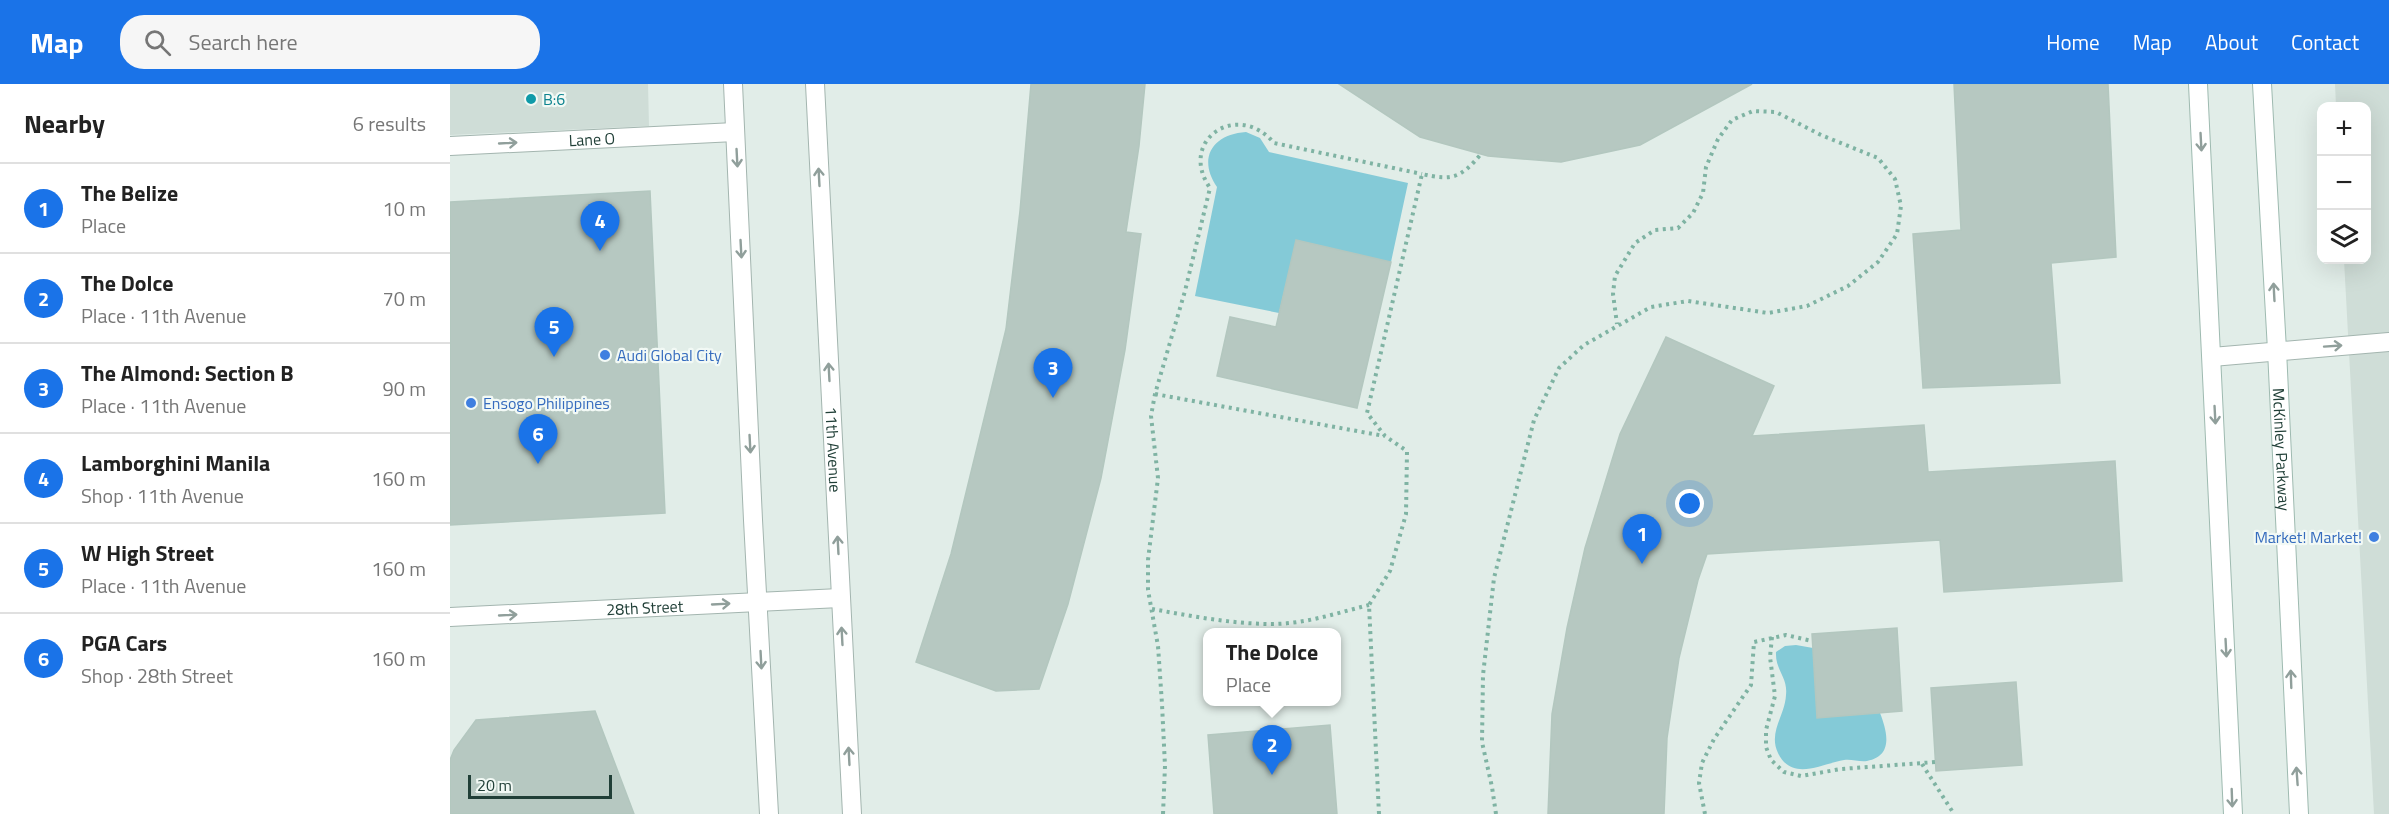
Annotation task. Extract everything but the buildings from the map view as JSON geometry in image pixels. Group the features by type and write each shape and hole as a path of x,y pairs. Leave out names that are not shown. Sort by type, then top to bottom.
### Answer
{"street":[{"path":"733,84 769,814"},
{"name":"11th Avenue","path":"815,84 852,814"},
{"path":"2199,84 2233,814"},
{"name":"McKinley Parkway","path":"2262,84 2299,814"},
{"name":"Lane O","path":"450,146 735,132"},
{"path":"2212,357 2389,342"},
{"name":"28th Street","path":"450,617 840,598"}],"path":[{"path":"1496,814 1482,742 1483,675 1494,578 1534,420 1559,368 1584,345 1617,324 1652,307 1688,301 1768,313 1807,306 1838,291 1878,262 1896,234 1901,206 1895,179 1878,158 1821,135 1776,112 1753,111 1732,120 1718,139 1706,167 1703,193 1693,213 1678,228 1655,230 1635,243 1615,276 1613,294 1617,324"},
{"path":"1163,814 1165,766 1162,704 1158,646 1148,590 1158,478 1150,416 1185,291 1210,188 1199,164 1203,146 1216,132 1230,125 1248,125 1265,132 1274,143 1445,179 1462,173 1481,154"},
{"path":"1379,814 1369,605 1390,571 1406,514 1407,451 1385,436 1367,412 1422,174"},
{"path":"1155,394 1385,436"},
{"path":"1152,609 1199,618 1273,624 1319,618 1369,605"},
{"path":"1705,814 1699,783 1702,763 1713,739 1751,685 1754,642 1786,635 1812,641"},
{"path":"1772,637 1770,657 1775,696 1766,730 1766,747 1772,760 1784,772 1801,776 1841,769 1936,762"},
{"path":"1921,763 1954,814"}],"shaded area":[{"path":"450,84 648,84 649,126 450,135"},
{"name":"Market! Market!","path":"2335,84 2389,84 2389,814 2374,814 2344,264 2371,264 2371,102 2336,102"}],"water":[{"path":"1246,132 1260,138 1269,152 1408,183 1391,262 1296,241 1279,313 1195,296 1217,187 1208,166 1209,157 1212,149 1225,137"},
{"path":"1785,646 1813,648 1818,717 1880,713 1885,727 1886,742 1885,748 1876,758 1867,761 1844,760 1808,769 1791,767 1784,762 1775,745 1786,689 1777,664 1776,652"}],"place":[{"name":"B:6","path":"531,99"},
{"name":"Lamborghini Manila","path":"600,251"},
{"name":"Audi Global City","path":"605,355"},
{"name":"W High Street","path":"554,357"},
{"name":"The Almond: Section B","path":"1053,398"},
{"name":"Ensogo Philippines","path":"471,403"},
{"name":"PGA Cars","path":"538,464"},
{"name":"Market! Market!","path":"2374,537"},
{"name":"The Belize","path":"1642,564"},
{"name":"The Dolce","path":"1272,775"}]}
